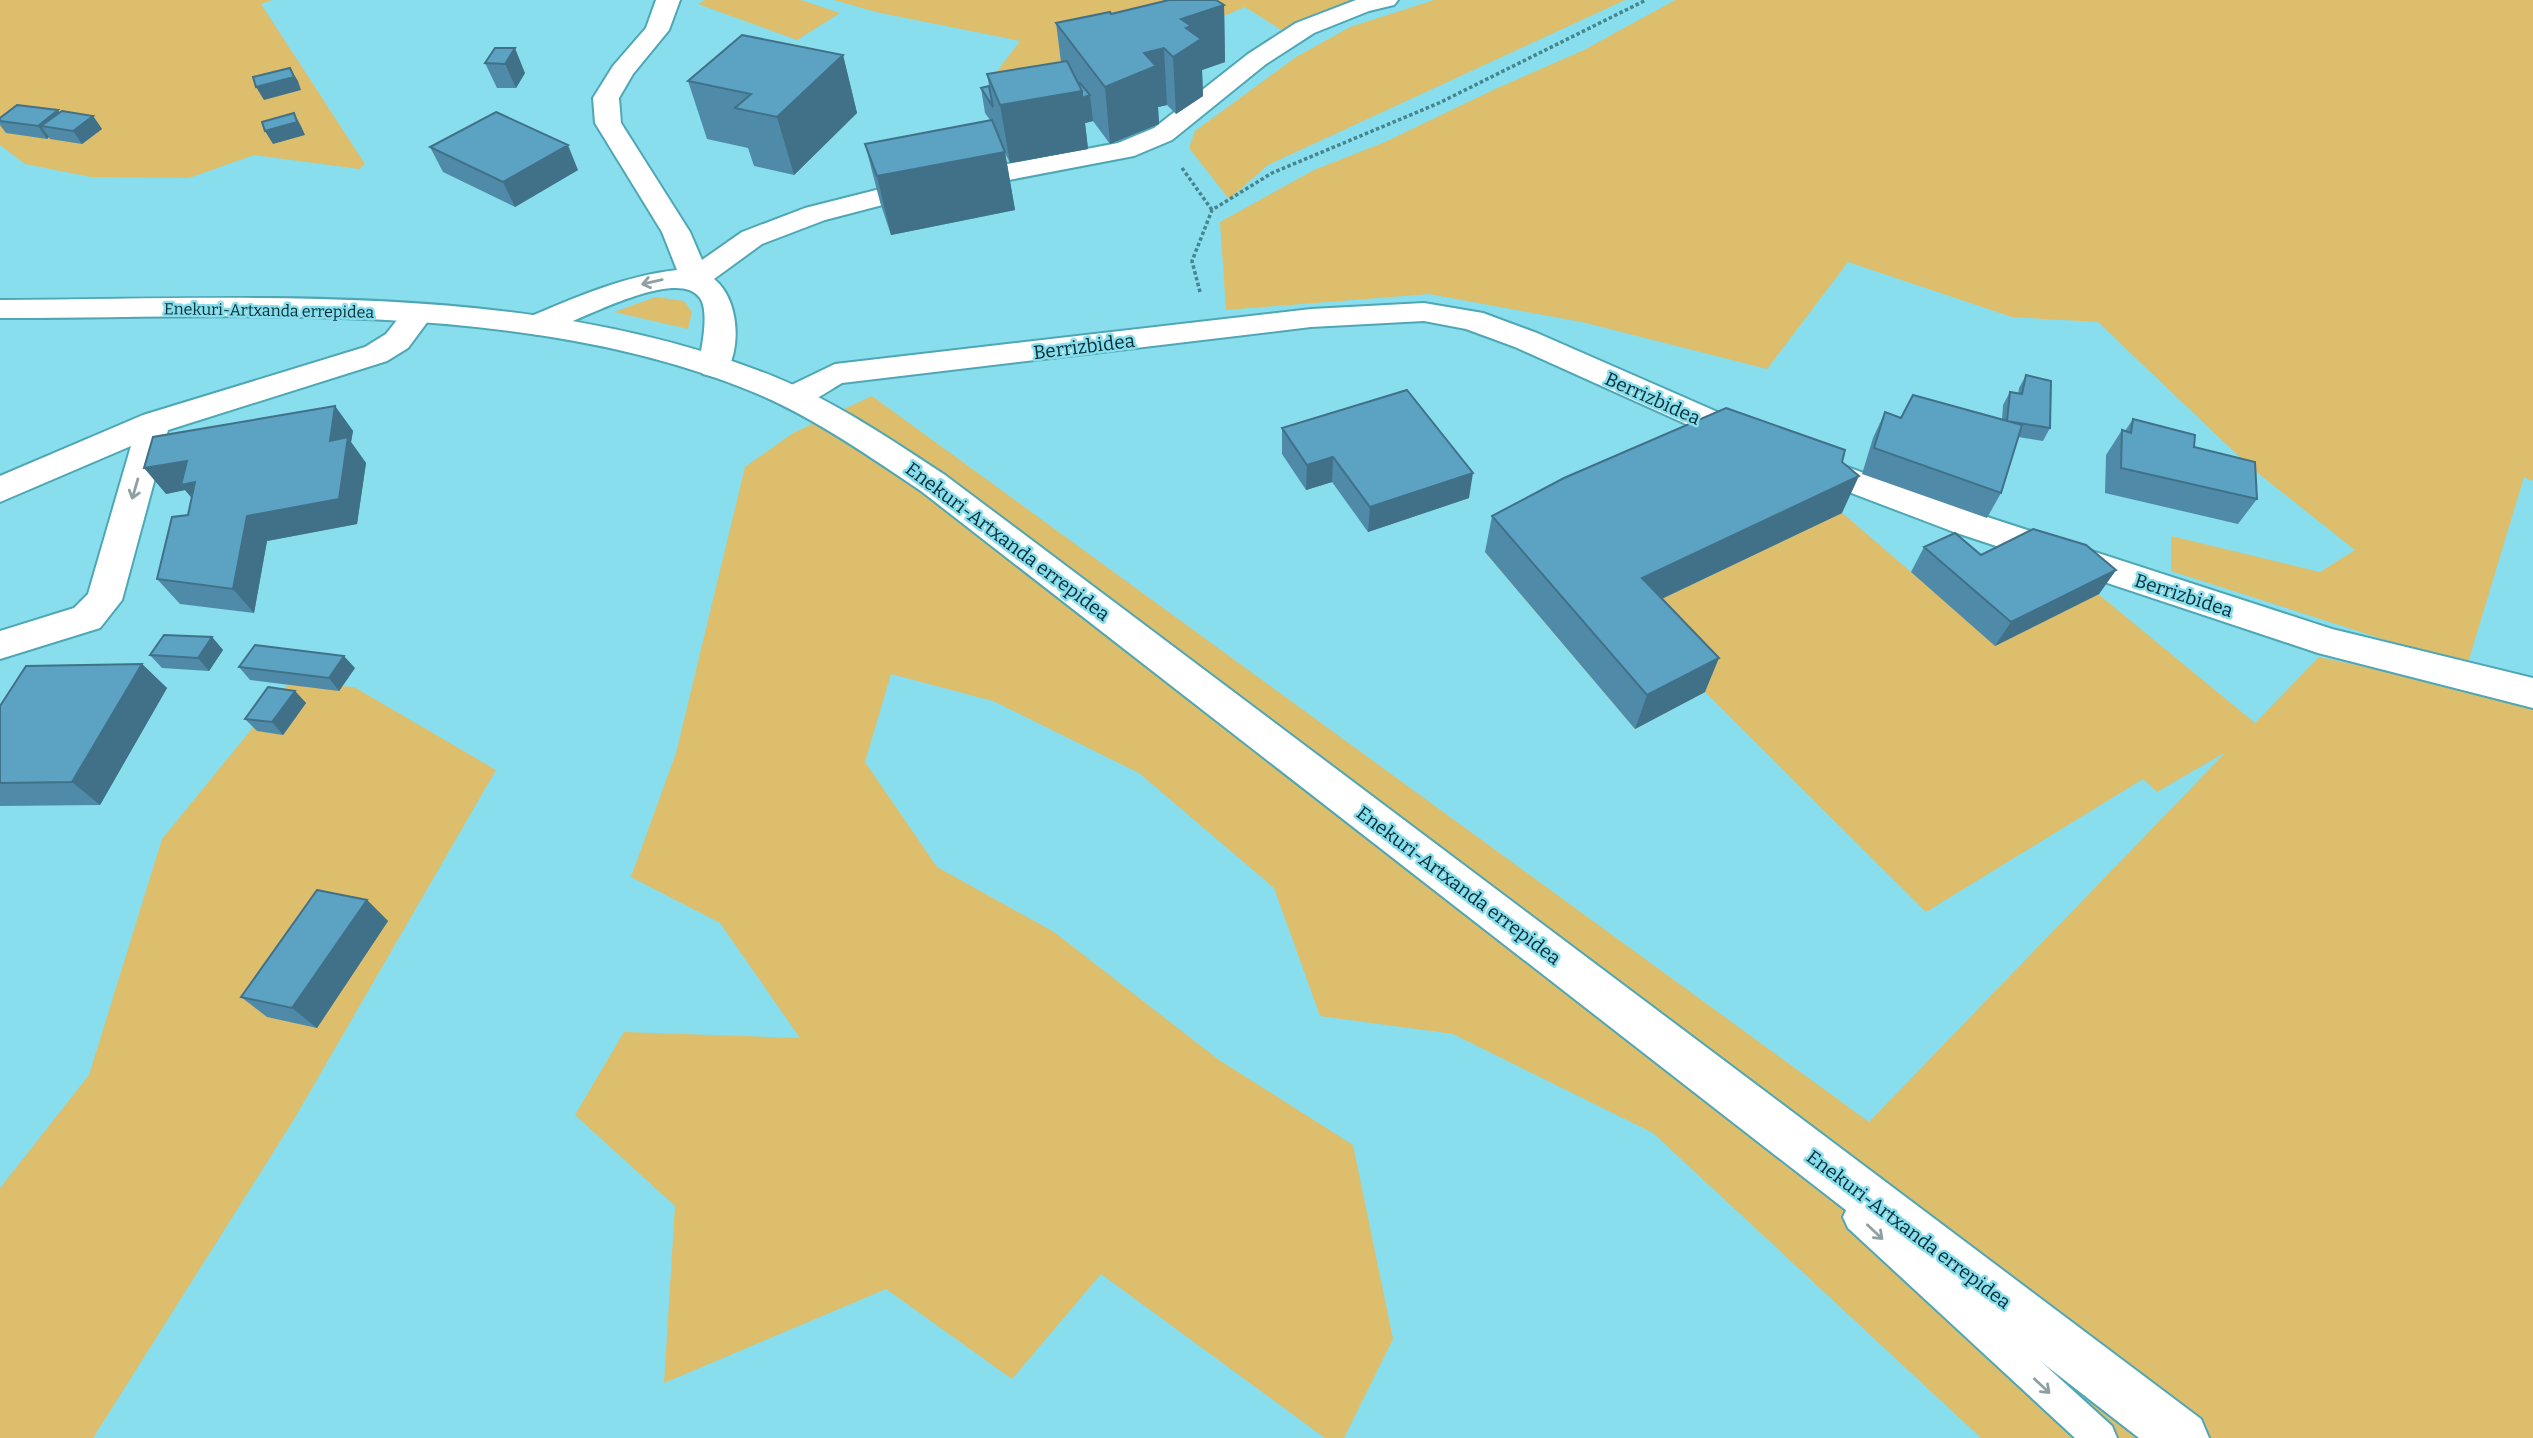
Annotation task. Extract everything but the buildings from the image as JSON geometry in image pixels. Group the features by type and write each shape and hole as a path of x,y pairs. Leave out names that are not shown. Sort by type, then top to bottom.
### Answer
{"street":[{"path":"668,0 657,30 622,71 606,99 608,123 676,232 695,279 712,291 718,305 714,367"},
{"path":"538,325 630,287 664,279 695,279 752,238 815,214 892,194 1125,150 1163,134 1256,59 1305,28 1361,6 1386,0"},
{"name":"Enekuri-Artxanda errepidea","path":"0,309 242,309 419,313 538,325 653,348 714,367 792,397 865,438 933,483 2182,1438"},
{"name":"Berrizbidea","path":"792,397 835,374 1311,318 1424,312 1472,320 1526,340 1806,463 1966,523 2331,643 2533,693"},
{"path":"0,490 154,423 376,354 397,341 419,313"},
{"path":"0,645 87,618 104,600 154,423"}],"lane":[{"path":"1700,1069 2100,1438"}],"path":[{"path":"1209,331 1192,261 1212,209 1272,173 1439,103 1646,0"},
{"path":"1163,134 1182,167 1212,209"}],"shaded area":[{"path":"0,0 272,0 261,4 365,164 359,169 254,155 189,178 91,177 25,164 0,145"},
{"path":"705,0 801,0 840,13 797,40 698,4"},
{"path":"834,0 1360,0 1338,7 1302,43 1245,7 1097,70 992,78 1020,41 876,12"},
{"path":"1434,0 1625,0 1268,165 1229,199 1189,148 1195,131 1296,57 1350,27"},
{"path":"1675,0 2533,0 2533,481 2524,477 2467,666 2171,571 2171,536 2320,572 2355,550 2249,466 2098,322 2012,317 1848,262 1767,369 1582,322 1429,294 1226,310 1220,222 1314,170 1385,142 1584,50"},
{"path":"656,297 684,301 692,312 688,329 614,312"},
{"path":"872,396 1869,1122 2226,752 2157,792 2143,779 1926,912 1705,692 1635,729 1485,552 1826,499 1911,572 1941,558 2069,570 2255,723 2319,657 2533,703 2533,1438 1981,1438 1653,1133 1453,1034 1320,1016 1274,888 1139,773 993,701 891,674 865,762 937,867 1054,932 1219,1060 1353,1145 1393,1339 1344,1438 1325,1438 1101,1274 1012,1379 886,1289 664,1383 675,1206 575,1115 624,1032 800,1038 720,923 631,877 676,753 745,467 793,433"},
{"path":"290,682 354,687 496,770 293,1121 93,1438 0,1438 0,1188 89,1075 162,839"}]}
